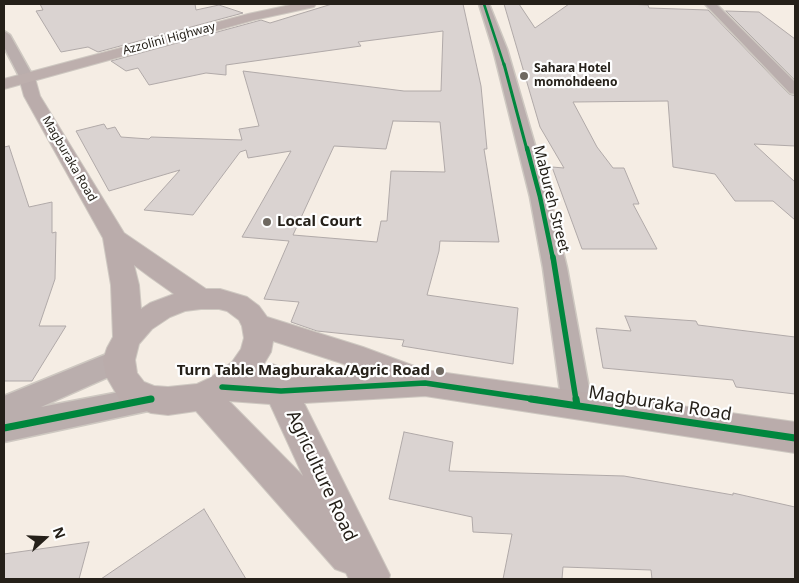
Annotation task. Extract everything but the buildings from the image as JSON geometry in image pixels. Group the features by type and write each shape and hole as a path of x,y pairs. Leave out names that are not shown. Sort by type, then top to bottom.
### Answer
{"main road":[{"name":"Azzolini Highway","path":"4,84 243,19 310,4"},
{"name":"Magburaka Road","path":"28,78 32,96 115,238 125,285 124,348"},
{"name":"Magburaka Road","path":"115,238 201,299"},
{"path":"220,299 237,304 249,313 257,338 243,371 212,392 168,402 151,399 132,391 122,376 124,348 142,322 160,310 181,302 220,299"},
{"name":"Magburaka Road","path":"257,338 352,355 425,383"},
{"name":"Agriculture Road","path":"257,338 371,577"},
{"name":"Magburaka Road","path":"212,392 281,391 425,383 795,438"},
{"name":"Agriculture Road","path":"212,392 371,577"}],"street":[{"name":"Mabureh Street","path":"484,4 500,50 540,197 555,268 577,405"},
{"path":"710,4 795,90"},
{"path":"4,36 28,78"},
{"path":"4,410 124,348"},
{"path":"4,428 151,399"}],"cycle path":[{"path":"484,4 500,49 540,197 555,268 577,405"},
{"path":"222,387 281,391 425,383 795,438"},
{"path":"4,428 151,399"}],"place":[{"name":"Sahara Hotel momohdeeno","path":"524,76"},
{"name":"Local Court","path":"267,222"},
{"name":"Turn Table Magburaka/Agric Road","path":"440,371"}]}
